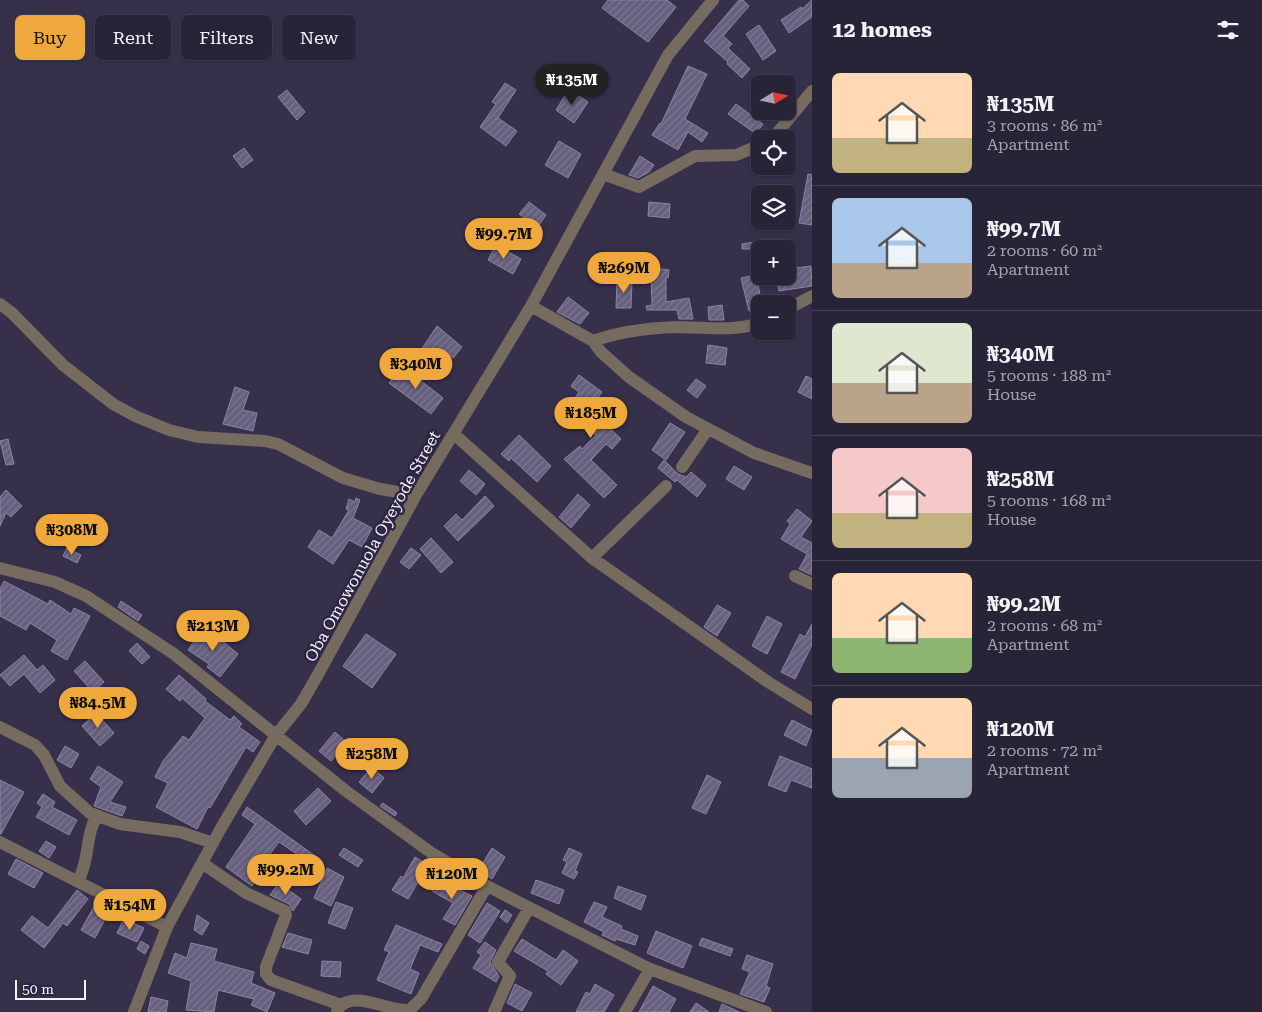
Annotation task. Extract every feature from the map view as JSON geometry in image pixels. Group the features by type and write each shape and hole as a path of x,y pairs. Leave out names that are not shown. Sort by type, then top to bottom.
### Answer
{"street":[{"name":"Oba Omowonuola Oyeyode Street","path":"134,1012 167,928 213,843 276,735 301,704 416,495 531,306 668,55 713,0"},
{"path":"781,130 812,91"},
{"path":"604,174 639,187 695,156 736,155 751,149"},
{"path":"796,305 812,296"},
{"path":"0,304 12,313 70,370 113,404 135,416 169,430 198,437 266,441 278,444 343,478 380,490 416,495"},
{"path":"531,306 594,341 601,352 666,404 708,429 754,453 812,473"},
{"path":"594,341 632,332 674,327 730,330 751,325"},
{"path":"682,467 708,429"},
{"path":"454,434 592,558 768,682 812,709"},
{"path":"592,558 666,486"},
{"path":"0,568 55,582 86,596 174,654 346,791 433,854 487,886 650,969 766,1012"},
{"path":"795,576 812,584"},
{"path":"0,727 35,745 44,756 60,786 84,808 97,816 120,824 180,832 213,843"},
{"path":"78,881 84,870 90,830 97,816"},
{"path":"0,842 167,928"},
{"path":"202,863 246,893 285,911 286,915 266,967 266,974 271,980 339,1008 349,1001 394,1012 410,1010 421,999 487,886"},
{"path":"494,1012 510,976 498,962 529,908"},
{"path":"625,1012 650,969"}],"building":[{"path":"608,0 667,0 676,7 648,42 602,8"},
{"path":"739,0 743,0 749,6 723,36 732,44 728,48 750,69 742,78 727,64 728,62 704,41"},
{"path":"812,0 812,17 789,33 781,20 801,7 802,9"},
{"path":"759,25 776,51 763,60 746,34"},
{"path":"688,66 707,74 685,119 708,133 702,142 688,132 678,150 652,135 661,124"},
{"path":"505,83 516,90 498,118 517,131 506,146 480,127 496,104 492,102"},
{"path":"569,89 588,102 574,123 556,110"},
{"path":"287,90 305,112 297,120 278,97"},
{"path":"736,104 751,115 751,120 758,120 763,124 759,130 751,130 728,114"},
{"path":"559,141 581,154 568,178 545,165"},
{"path":"244,148 253,160 242,168 233,156"},
{"path":"640,156 654,165 649,172 638,178 629,175"},
{"path":"808,174 812,175 812,225 799,223"},
{"path":"529,202 546,215 537,228 519,214"},
{"path":"649,202 670,204 669,218 648,216"},
{"path":"751,243 751,249 742,249 742,244"},
{"path":"496,245 521,259 513,274 488,260"},
{"path":"639,266 669,270 668,278 666,277 666,302 689,298 693,319 679,319 677,310 647,310 646,306 652,305 651,275 638,273"},
{"path":"811,266 812,286 779,291 778,285 796,285 796,268"},
{"path":"751,276 751,285 758,285 760,295 751,295 751,310 749,311 741,278"},
{"path":"617,280 632,281 631,308 616,308"},
{"path":"568,297 589,313 580,324 557,312"},
{"path":"722,305 724,320 709,320 708,307"},
{"path":"437,326 462,347 453,358 445,351 433,370 415,359"},
{"path":"708,345 727,348 725,365 706,363"},
{"path":"402,366 443,398 431,414 389,383"},
{"path":"579,375 602,392 590,409 621,439 612,449 606,444 591,460 617,485 604,498 564,459 580,446 582,449 596,435 593,433 596,430 568,408 579,392 571,386"},
{"path":"806,376 812,379 812,399 798,392"},
{"path":"696,379 706,386 697,398 687,390"},
{"path":"235,387 249,392 243,410 257,413 253,431 223,424"},
{"path":"670,423 685,432 666,460 652,450"},
{"path":"519,435 551,466 537,482 511,458 509,461 501,454"},
{"path":"8,439 14,464 6,465 0,441"},
{"path":"664,460 678,474 686,477 691,472 706,485 697,497 677,480 675,482 658,468"},
{"path":"734,466 752,477 744,490 726,479"},
{"path":"469,470 485,484 476,495 460,481"},
{"path":"6,490 22,506 11,517 6,513 0,526 0,497"},
{"path":"578,494 590,505 571,528 559,517"},
{"path":"485,496 494,506 458,541 444,526 456,514 462,520"},
{"path":"356,498 360,500 353,518 372,528 362,547 349,540 333,564 308,547 319,530 332,538 349,510 346,509 349,499 355,502"},
{"path":"797,509 812,521 801,537 812,543 812,575 799,569 807,554 781,539 790,524 787,521"},
{"path":"431,538 453,562 441,573 420,549"},
{"path":"67,548 81,555 77,563 63,556"},
{"path":"411,548 421,555 409,569 400,562"},
{"path":"4,581 48,604 50,600 71,614 74,608 90,616 67,660 51,651 57,640 30,623 26,630 0,616 0,589"},
{"path":"121,601 142,615 138,621 118,607"},
{"path":"717,605 731,613 717,636 704,627"},
{"path":"767,616 782,624 767,654 752,646"},
{"path":"812,624 812,645 795,679 781,672 800,634 805,637"},
{"path":"204,626 238,654 220,677 207,667 209,664 188,650"},
{"path":"366,634 396,654 372,688 343,666"},
{"path":"137,643 150,657 142,664 129,651"},
{"path":"24,655 37,670 43,665 55,680 40,693 24,674 10,686 0,675"},
{"path":"85,661 104,682 93,692 74,671"},
{"path":"179,675 206,699 205,701 230,720 234,716 242,724 239,727 260,742 253,752 246,747 210,808 208,807 197,829 156,807 168,783 155,777 163,761 183,736 189,740 205,718 182,698 180,701 166,689"},
{"path":"96,713 114,733 100,746 82,726"},
{"path":"792,720 812,730 806,746 784,735"},
{"path":"335,732 347,743 331,761 319,751"},
{"path":"65,746 79,754 71,768 57,760"},
{"path":"780,756 812,769 812,788 791,780 786,792 768,785"},
{"path":"98,766 123,782 110,802 126,807 122,816 94,806 101,787 90,779"},
{"path":"372,767 384,778 372,793 359,782"},
{"path":"707,775 721,782 706,814 692,808"},
{"path":"0,780 24,792 1,834 0,834"},
{"path":"318,788 331,801 306,825 294,811"},
{"path":"43,794 55,802 52,807 77,820 69,835 36,817 42,807 37,803"},
{"path":"383,803 397,813 395,816 380,806"},
{"path":"247,807 318,858 313,865 279,842 259,868 263,871 252,886 226,867 255,824 242,815"},
{"path":"46,841 56,847 49,858 39,851"},
{"path":"344,848 363,860 358,867 339,855"},
{"path":"492,848 505,857 492,879 478,871"},
{"path":"569,848 582,854 575,871 578,872 574,879 562,873 567,862 563,860"},
{"path":"415,857 428,865 408,899 392,890 401,876 403,878"},
{"path":"16,859 43,873 34,888 8,874"},
{"path":"327,868 344,877 331,906 314,898"},
{"path":"438,879 472,896 455,925 443,919 453,903 432,891"},
{"path":"536,880 564,890 559,904 531,893"},
{"path":"279,883 301,899 293,911 289,904 270,895"},
{"path":"618,886 646,896 641,910 614,898"},
{"path":"77,890 88,899 67,926 63,923 44,948 21,930 32,916 48,928"},
{"path":"97,901 111,908 95,938 81,930"},
{"path":"336,902 353,908 345,929 328,923"},
{"path":"594,902 607,907 602,917 622,926 621,929 638,936 635,945 616,939 615,941 602,935 604,932 584,922"},
{"path":"487,903 500,911 480,943 468,935"},
{"path":"505,910 512,915 507,923 500,917"},
{"path":"197,915 209,923 202,935 194,930"},
{"path":"124,919 144,928 137,942 117,933"},
{"path":"396,925 442,944 438,952 420,945 410,969 419,973 411,994 377,980 389,952 384,950"},
{"path":"656,931 692,946 683,968 647,953"},
{"path":"288,933 312,940 308,954 282,947"},
{"path":"702,938 733,949 730,956 699,945"},
{"path":"522,939 556,960 563,950 578,961 561,985 546,974 548,971 514,951"},
{"path":"141,941 149,946 145,954 137,949"},
{"path":"485,942 496,950 490,962 499,976 496,982 473,968 481,955 477,952"},
{"path":"191,943 217,949 214,961 254,972 251,983 275,993 267,1012 251,1005 254,999 218,990 214,1012 186,1010 191,981 168,973 175,953 187,958"},
{"path":"747,955 773,964 766,986 770,988 764,1002 740,994 750,972 742,969"},
{"path":"322,961 341,962 340,977 321,976"},
{"path":"515,984 532,993 522,1011 507,1003"},
{"path":"595,984 614,995 604,1012 576,1012 586,992 590,994"},
{"path":"653,986 676,999 669,1012 639,1012"},
{"path":"151,997 168,1001 166,1012 148,1012"},
{"path":"696,1003 709,1012 690,1012"},
{"path":"722,1004 731,1008 739,1012 719,1012"}]}
